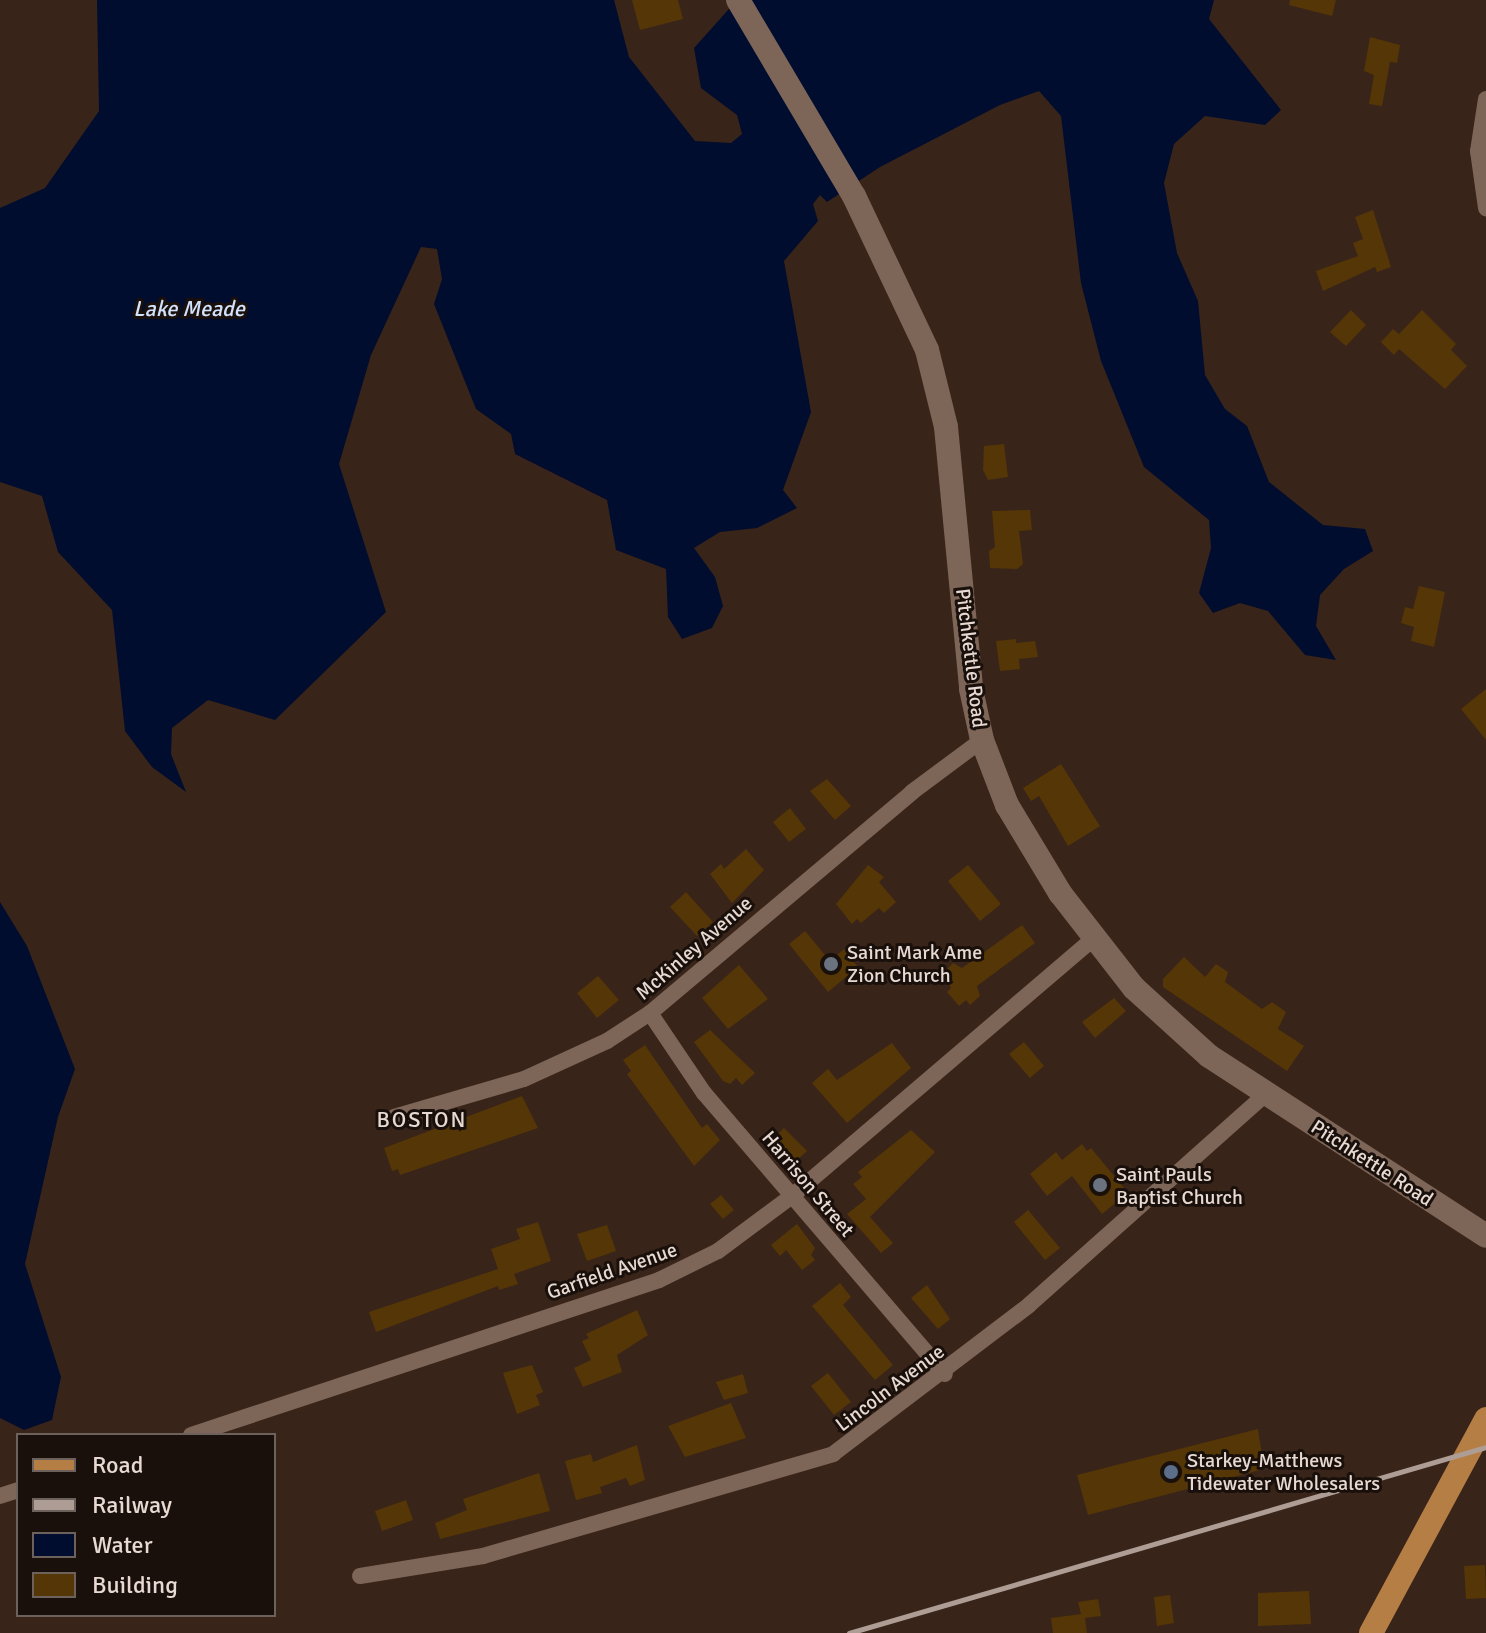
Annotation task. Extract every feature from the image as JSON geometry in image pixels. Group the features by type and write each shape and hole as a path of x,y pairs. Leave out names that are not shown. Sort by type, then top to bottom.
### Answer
{"main road":[{"name":"Pitchkettle Road","path":"738,0 854,196 912,314 939,388 971,689 982,740 1007,805 1093,939 1167,1021 1266,1094 1486,1236"},
{"path":"1371,1633 1486,1419"}],"street":[{"path":"1486,99 1478,151 1486,208"},
{"name":"McKinley Avenue","path":"394,1117 566,1062 650,1013 912,792 982,740"},
{"name":"Garfield Avenue","path":"197,1433 659,1280 718,1251 792,1196 1093,939"},
{"name":"Harrison Street","path":"650,1013 704,1093 945,1374"},
{"name":"Lincoln Avenue","path":"360,1576 483,1556 802,1467 862,1437 945,1374 1266,1094"}],"water":[{"name":"Lake Meade","path":"97,0 614,0 629,57 695,141 731,143 742,134 737,115 701,88 694,48 737,0 1214,0 1209,19 1281,110 1265,125 1205,116 1174,144 1164,183 1177,253 1198,301 1205,375 1225,409 1247,426 1269,482 1323,525 1365,529 1373,551 1344,569 1320,595 1316,626 1336,660 1305,655 1268,611 1240,603 1213,613 1199,593 1211,548 1209,520 1144,467 1101,361 1081,283 1061,116 1039,91 1000,105 880,167 827,202 820,195 813,204 818,221 784,261 811,412 783,490 797,508 757,528 720,532 694,548 715,577 723,606 712,628 682,639 668,617 666,569 616,550 607,500 515,454 511,434 476,409 434,304 442,279 437,249 421,247 371,355 339,464 386,612 275,720 208,700 172,728 171,754 186,792 152,767 125,731 112,610 58,552 42,496 0,482 0,208 45,188 99,111"},
{"path":"0,902 27,946 75,1069 58,1117 25,1264 61,1377 52,1420 24,1430 0,1418"}],"building":[{"path":"632,0 678,0 683,19 640,30"},
{"path":"1290,0 1336,0 1332,16 1289,5"},
{"path":"1370,37 1400,45 1397,63 1390,62 1382,106 1369,104 1374,75 1364,71"},
{"path":"1373,210 1391,267 1377,272 1375,267 1323,291 1316,271 1358,256 1353,243 1363,239 1355,217"},
{"path":"1351,310 1366,325 1346,346 1330,332"},
{"path":"1422,310 1456,344 1451,350 1467,366 1445,389 1399,349 1394,355 1381,342 1393,329 1399,334"},
{"path":"1004,444 1008,477 988,480 983,470 984,446"},
{"path":"1030,510 1032,530 1019,531 1023,564 1017,569 990,568 989,551 995,547 992,511"},
{"path":"1419,586 1445,592 1434,647 1411,641 1414,627 1401,623 1405,607 1413,609"},
{"path":"1016,639 1016,643 1035,641 1038,657 1019,659 1020,669 1000,671 996,641"},
{"path":"1486,689 1486,740 1461,709"},
{"path":"1061,764 1100,826 1068,846 1039,796 1031,801 1023,788"},
{"path":"827,779 851,806 835,820 810,791"},
{"path":"790,808 806,829 789,842 773,822"},
{"path":"746,849 764,870 732,903 710,874 721,864 724,869"},
{"path":"868,865 884,877 879,882 896,902 884,913 879,908 861,923 857,919 852,924 836,904"},
{"path":"968,865 1001,904 980,921 948,881"},
{"path":"686,892 713,922 697,936 670,907"},
{"path":"1022,925 1035,943 977,986 980,996 970,1005 966,1000 959,1006 947,992 951,988 943,973 953,963 962,968"},
{"name":"Saint Mark Ame Zion Church","path":"805,931 830,961 844,949 858,967 828,992 789,944"},
{"path":"1184,957 1205,977 1216,964 1228,972 1225,982 1262,1009 1272,1002 1286,1012 1278,1029 1304,1046 1287,1071 1163,987 1163,979"},
{"path":"739,965 768,999 728,1029 702,998"},
{"path":"598,976 619,1000 597,1018 577,993"},
{"path":"1114,998 1126,1011 1095,1038 1082,1022"},
{"path":"710,1030 755,1073 742,1085 736,1078 730,1084 723,1081 694,1042"},
{"path":"1024,1042 1044,1066 1030,1078 1009,1054"},
{"path":"892,1043 911,1068 847,1123 812,1083 828,1069 837,1080"},
{"path":"645,1045 702,1128 707,1124 720,1140 694,1166 627,1074 631,1071 623,1060"},
{"path":"522,1096 538,1128 400,1175 398,1169 392,1171 384,1148"},
{"path":"784,1128 807,1151 794,1163 773,1139"},
{"path":"911,1130 935,1152 870,1217 893,1243 881,1253 847,1214 866,1199 853,1184 862,1177 858,1172"},
{"name":"Saint Pauls Baptist Church","path":"1082,1144 1087,1151 1091,1148 1128,1193 1102,1214 1072,1176 1047,1196 1030,1174 1056,1152 1062,1160"},
{"path":"721,1195 734,1210 723,1219 710,1204"},
{"path":"1028,1210 1060,1248 1045,1260 1014,1222"},
{"path":"538,1222 551,1261 514,1274 518,1284 499,1290 498,1286 376,1332 369,1312 498,1269 491,1249 520,1239 516,1229"},
{"path":"797,1224 815,1248 811,1255 815,1260 802,1270 786,1250 780,1256 771,1245"},
{"path":"607,1225 616,1251 587,1261 577,1234"},
{"path":"840,1283 851,1297 843,1305 893,1365 875,1380 812,1306"},
{"path":"927,1285 950,1319 938,1329 911,1298"},
{"path":"637,1310 648,1335 617,1355 622,1372 583,1387 574,1368 591,1360 582,1341 589,1338 586,1334"},
{"path":"532,1365 543,1392 536,1395 540,1405 517,1414 503,1373"},
{"path":"828,1373 851,1402 834,1415 811,1386"},
{"path":"743,1374 748,1393 724,1400 716,1382"},
{"path":"731,1403 746,1438 685,1457 668,1426"},
{"name":"Starkey-Matthews Tidewater Wholesalers","path":"1258,1429 1264,1469 1088,1515 1077,1475"},
{"path":"637,1445 645,1480 630,1486 626,1478 600,1487 602,1493 576,1500 565,1461 591,1454 593,1462"},
{"path":"539,1473 550,1511 440,1539 435,1523 467,1510 463,1499"},
{"path":"406,1500 413,1520 382,1531 375,1511"},
{"path":"1485,1565 1486,1598 1466,1599 1464,1566"},
{"path":"1309,1591 1311,1624 1258,1626 1258,1593"},
{"path":"1170,1595 1174,1623 1157,1626 1154,1597"},
{"path":"1098,1599 1101,1616 1085,1618 1087,1633 1053,1633 1051,1618 1081,1614 1078,1602"}],"railway":[{"path":"849,1633 1486,1447"}],"place":[{"name":"Saint Mark Ame Zion Church","path":"831,964"},
{"name":"Saint Pauls Baptist Church","path":"1100,1185"},
{"name":"Starkey-Matthews Tidewater Wholesalers","path":"1171,1472"}],"district":[{"name":"BOSTON","path":"422,1120"}]}
